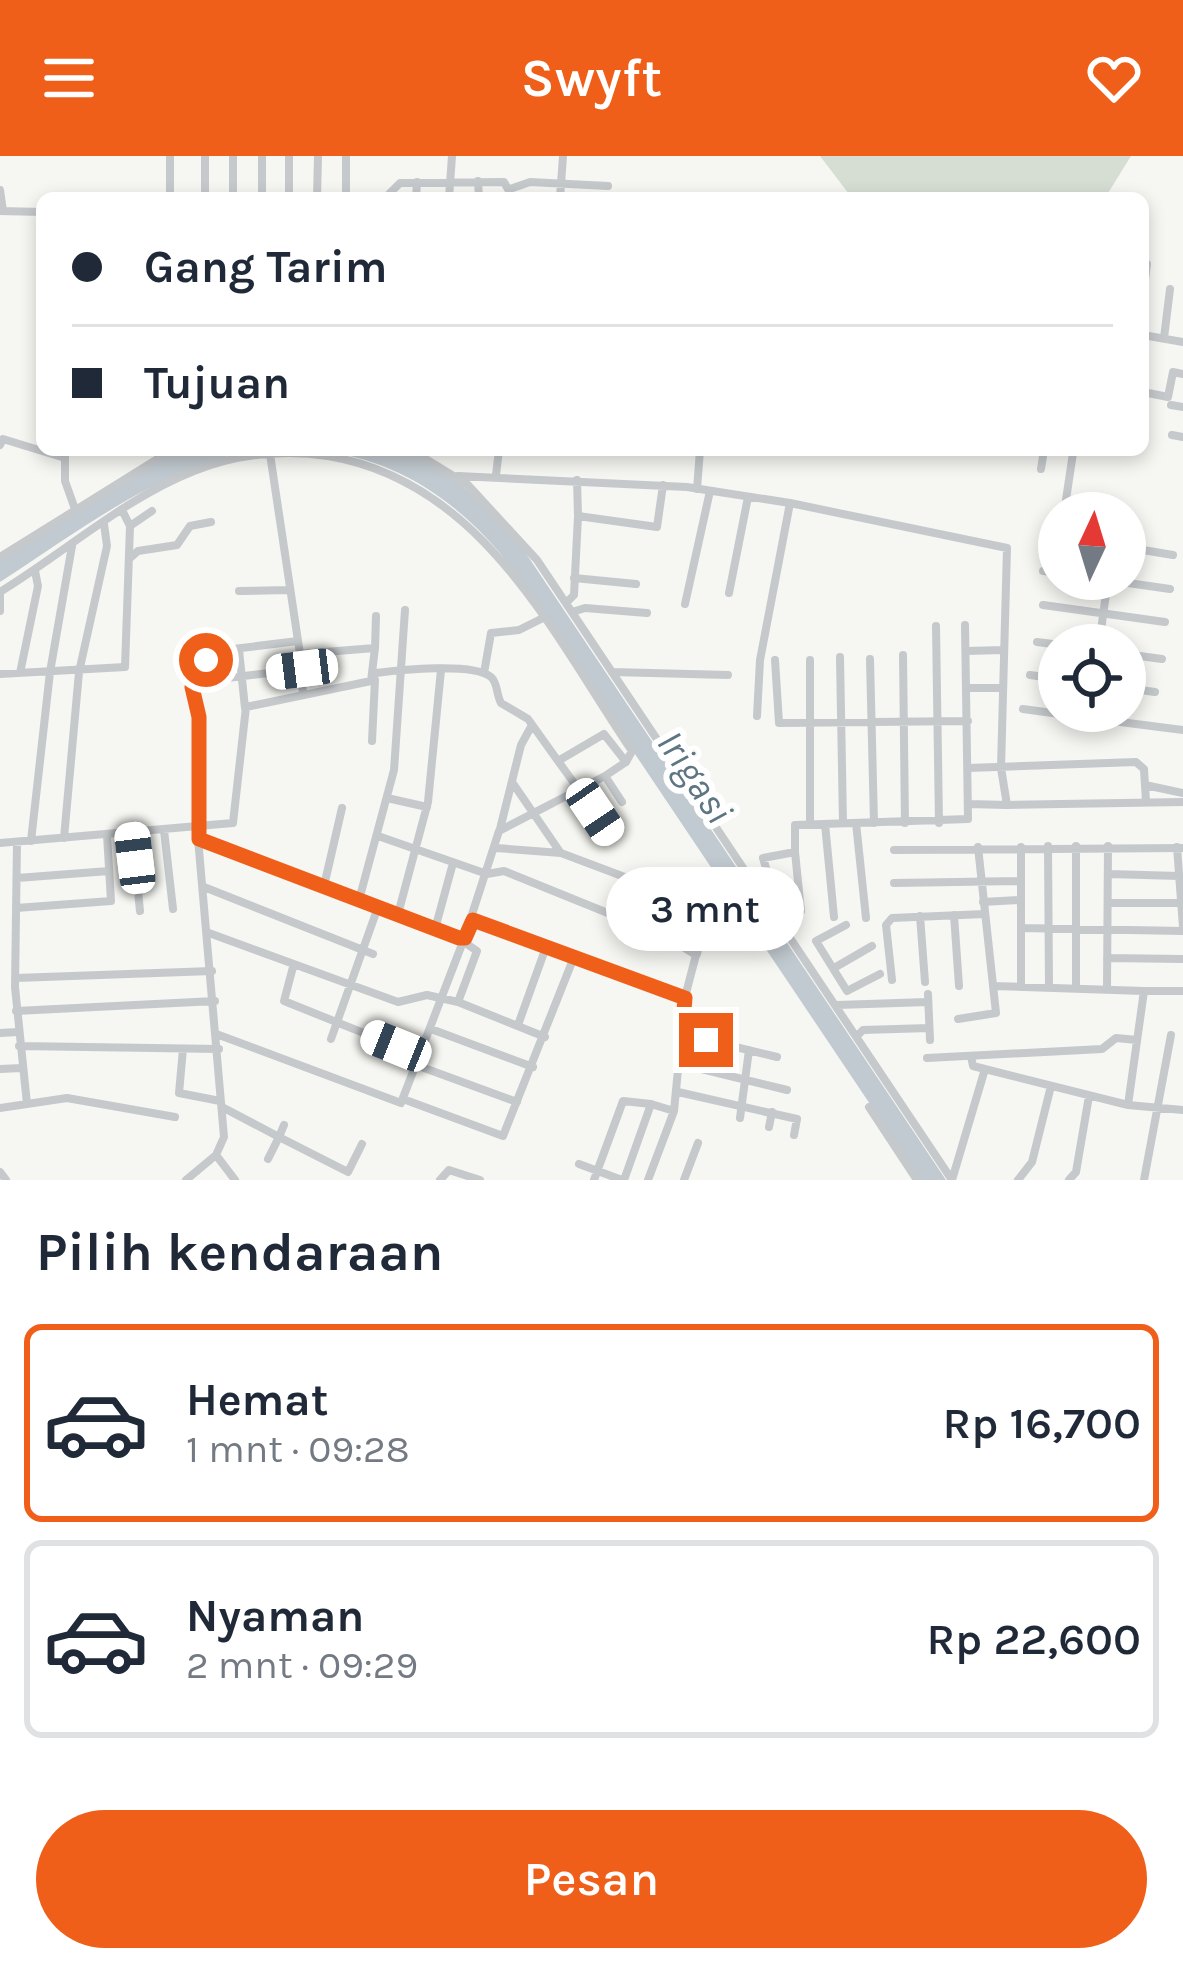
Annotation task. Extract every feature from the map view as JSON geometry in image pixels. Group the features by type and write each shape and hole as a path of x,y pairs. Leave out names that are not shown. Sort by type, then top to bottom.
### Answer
{"street":[{"path":"170,156 170,192"},
{"path":"205,192 206,156"},
{"path":"233,156 233,192"},
{"path":"262,156 262,192"},
{"path":"289,156 289,192"},
{"path":"317,192 318,156"},
{"path":"346,156 346,192"},
{"path":"449,192 452,156"},
{"path":"560,192 563,156"},
{"path":"478,181 478,192"},
{"path":"392,192 417,182 478,181 504,182 511,192"},
{"path":"416,192 417,182"},
{"path":"514,192 530,182 608,186"},
{"path":"0,190 1,211 36,212"},
{"path":"1164,338 1169,289"},
{"path":"1149,336 1183,342"},
{"path":"1149,393 1168,397 1173,372 1183,374"},
{"path":"1171,404 1183,407"},
{"path":"1,438 36,447"},
{"path":"65,456 75,509"},
{"path":"0,557 160,456"},
{"path":"0,611 0,594 192,471 262,456"},
{"path":"271,456 303,694"},
{"path":"297,456 350,460 422,488 491,546 632,751 626,762 604,776 499,831"},
{"path":"422,456 457,476 501,517 569,608 952,1180"},
{"path":"496,475 498,456"},
{"path":"697,489 700,456"},
{"path":"1041,469 1043,456"},
{"path":"1067,492 1073,456"},
{"path":"457,476 710,490 1006,546 1001,768 1007,806"},
{"path":"569,608 574,595 576,479"},
{"path":"578,516 660,526 664,485"},
{"path":"685,604 710,490"},
{"path":"729,593 748,496"},
{"path":"757,716 760,660 790,503"},
{"path":"130,526 152,511"},
{"path":"0,674 80,672 125,665 130,526 123,512"},
{"path":"129,559 138,551 177,545 190,526 211,522"},
{"path":"64,838 80,672 107,546 104,524"},
{"path":"32,841 50,672 74,556 71,546"},
{"path":"1146,551 1173,555"},
{"path":"20,673 38,586 35,571"},
{"path":"574,578 636,584"},
{"path":"1146,585 1170,589"},
{"path":"238,591 290,590"},
{"path":"1102,624 1104,600"},
{"path":"1042,604 1166,622"},
{"path":"569,608 646,613"},
{"path":"359,899 394,770 405,610"},
{"path":"372,741 376,616"},
{"path":"484,674 490,633 518,630 541,619"},
{"path":"801,911 793,828 966,822 965,625"},
{"path":"936,626 939,823"},
{"path":"184,655 298,641"},
{"path":"300,654 375,648"},
{"path":"0,843 230,825 236,819 245,709 239,650"},
{"path":"966,650 1003,650"},
{"path":"206,653 209,681"},
{"path":"904,655 905,823"},
{"path":"840,657 843,824"},
{"path":"1146,657 1162,659"},
{"path":"870,659 874,823"},
{"path":"775,660 777,721 968,721"},
{"path":"810,660 810,824"},
{"path":"186,1180 198,1176 224,1137 197,827 195,682 302,669"},
{"path":"245,709 399,670 484,674 495,682 501,703 532,724 610,834"},
{"path":"398,914 427,807 441,670"},
{"path":"610,672 728,675"},
{"path":"1030,675 1038,676"},
{"path":"967,688 1003,688"},
{"path":"1146,691 1155,692"},
{"path":"1023,709 1038,710"},
{"path":"218,1035 401,1103 473,920 532,724"},
{"path":"1146,724 1183,730"},
{"path":"558,761 603,734 626,762"},
{"path":"968,768 1136,762 1144,769 1146,802"},
{"path":"604,776 622,802"},
{"path":"512,782 561,853"},
{"path":"1145,785 1183,793"},
{"path":"387,797 427,807"},
{"path":"969,804 1183,802"},
{"path":"324,886 343,808"},
{"path":"825,824 834,917"},
{"path":"856,824 866,918"},
{"path":"164,830 173,909"},
{"path":"132,832 140,911"},
{"path":"0,919 16,913 111,907 107,835"},
{"path":"378,836 487,874 504,871 667,937 696,955"},
{"path":"199,839 464,940 478,949 458,1002"},
{"path":"17,842 16,1011 27,1104"},
{"path":"1048,846 1049,986"},
{"path":"1076,846 1076,986"},
{"path":"1107,988 1108,846"},
{"path":"958,1018 994,1018 978,847"},
{"path":"1021,847 1021,986"},
{"path":"495,848 561,853 604,874 617,872 699,905 705,921 685,998 678,1092 648,1180"},
{"path":"894,850 1180,848 1183,929 1021,928"},
{"path":"770,911 776,902 763,858 795,852"},
{"path":"435,929 453,863"},
{"path":"16,878 109,871"},
{"path":"1108,874 1178,876"},
{"path":"894,883 1021,880"},
{"path":"204,887 374,954"},
{"path":"983,902 1020,900"},
{"path":"1108,903 1181,903"},
{"path":"331,1039 378,907"},
{"path":"892,980 887,922 985,914"},
{"path":"954,915 959,986"},
{"path":"920,916 925,982"},
{"path":"473,920 685,998"},
{"path":"846,926 816,941 847,992 880,974"},
{"path":"209,933 398,1002 444,998 545,1037"},
{"path":"815,976 815,968 872,946"},
{"path":"518,1026 546,947"},
{"path":"403,1099 503,1136 574,957"},
{"path":"1106,958 1183,959"},
{"path":"293,967 284,1001 396,1046"},
{"path":"16,978 212,971"},
{"path":"994,986 1183,991"},
{"path":"1128,1105 1144,991"},
{"path":"0,997 16,997"},
{"path":"836,1006 928,998 930,1040"},
{"path":"16,1011 215,1001"},
{"path":"856,1036 863,1030 929,1028"},
{"path":"431,1029 533,1066"},
{"path":"0,1033 17,1032"},
{"path":"682,1034 777,1057"},
{"path":"1144,1180 1171,1035"},
{"path":"927,1058 1102,1049 1117,1038 1137,1040"},
{"path":"19,1046 219,1049"},
{"path":"183,1049 179,1094 220,1103 346,1172 362,1144"},
{"path":"740,1118 749,1050"},
{"path":"971,1056 973,1066 1089,1096 1183,1110"},
{"path":"681,1064 787,1090"},
{"path":"416,1065 517,1102"},
{"path":"0,1069 22,1068"},
{"path":"952,1180 985,1069"},
{"path":"1018,1180 1032,1162 1051,1086"},
{"path":"678,1092 714,1104 742,1105 797,1119 794,1135"},
{"path":"1069,1180 1076,1172 1089,1096"},
{"path":"0,1108 68,1099 175,1117"},
{"path":"594,1180 623,1101 674,1111"},
{"path":"580,1164 623,1180 651,1104"},
{"path":"869,1107 917,1180"},
{"path":"770,1126 772,1112"},
{"path":"268,1159 284,1125"},
{"path":"683,1180 698,1143"},
{"path":"216,1155 235,1180"},
{"path":"440,1180 448,1170 480,1180"},
{"path":"0,1172 6,1180"}],"shaded area":[{"path":"820,156 1131,156 1109,192 847,192"},
{"path":"166,456 232,456 153,486 0,582 0,560"},
{"path":"350,456 418,456 436,465 468,490 523,549 946,1180 921,1180 500,553 440,497"}],"route":[{"path":"206,660 209,681 195,682 192,687 199,717 199,839 459,938 465,938 473,920 685,998 682,1034 706,1040"}],"water label":[{"name":"Irigasi","path":"695,777"}]}
